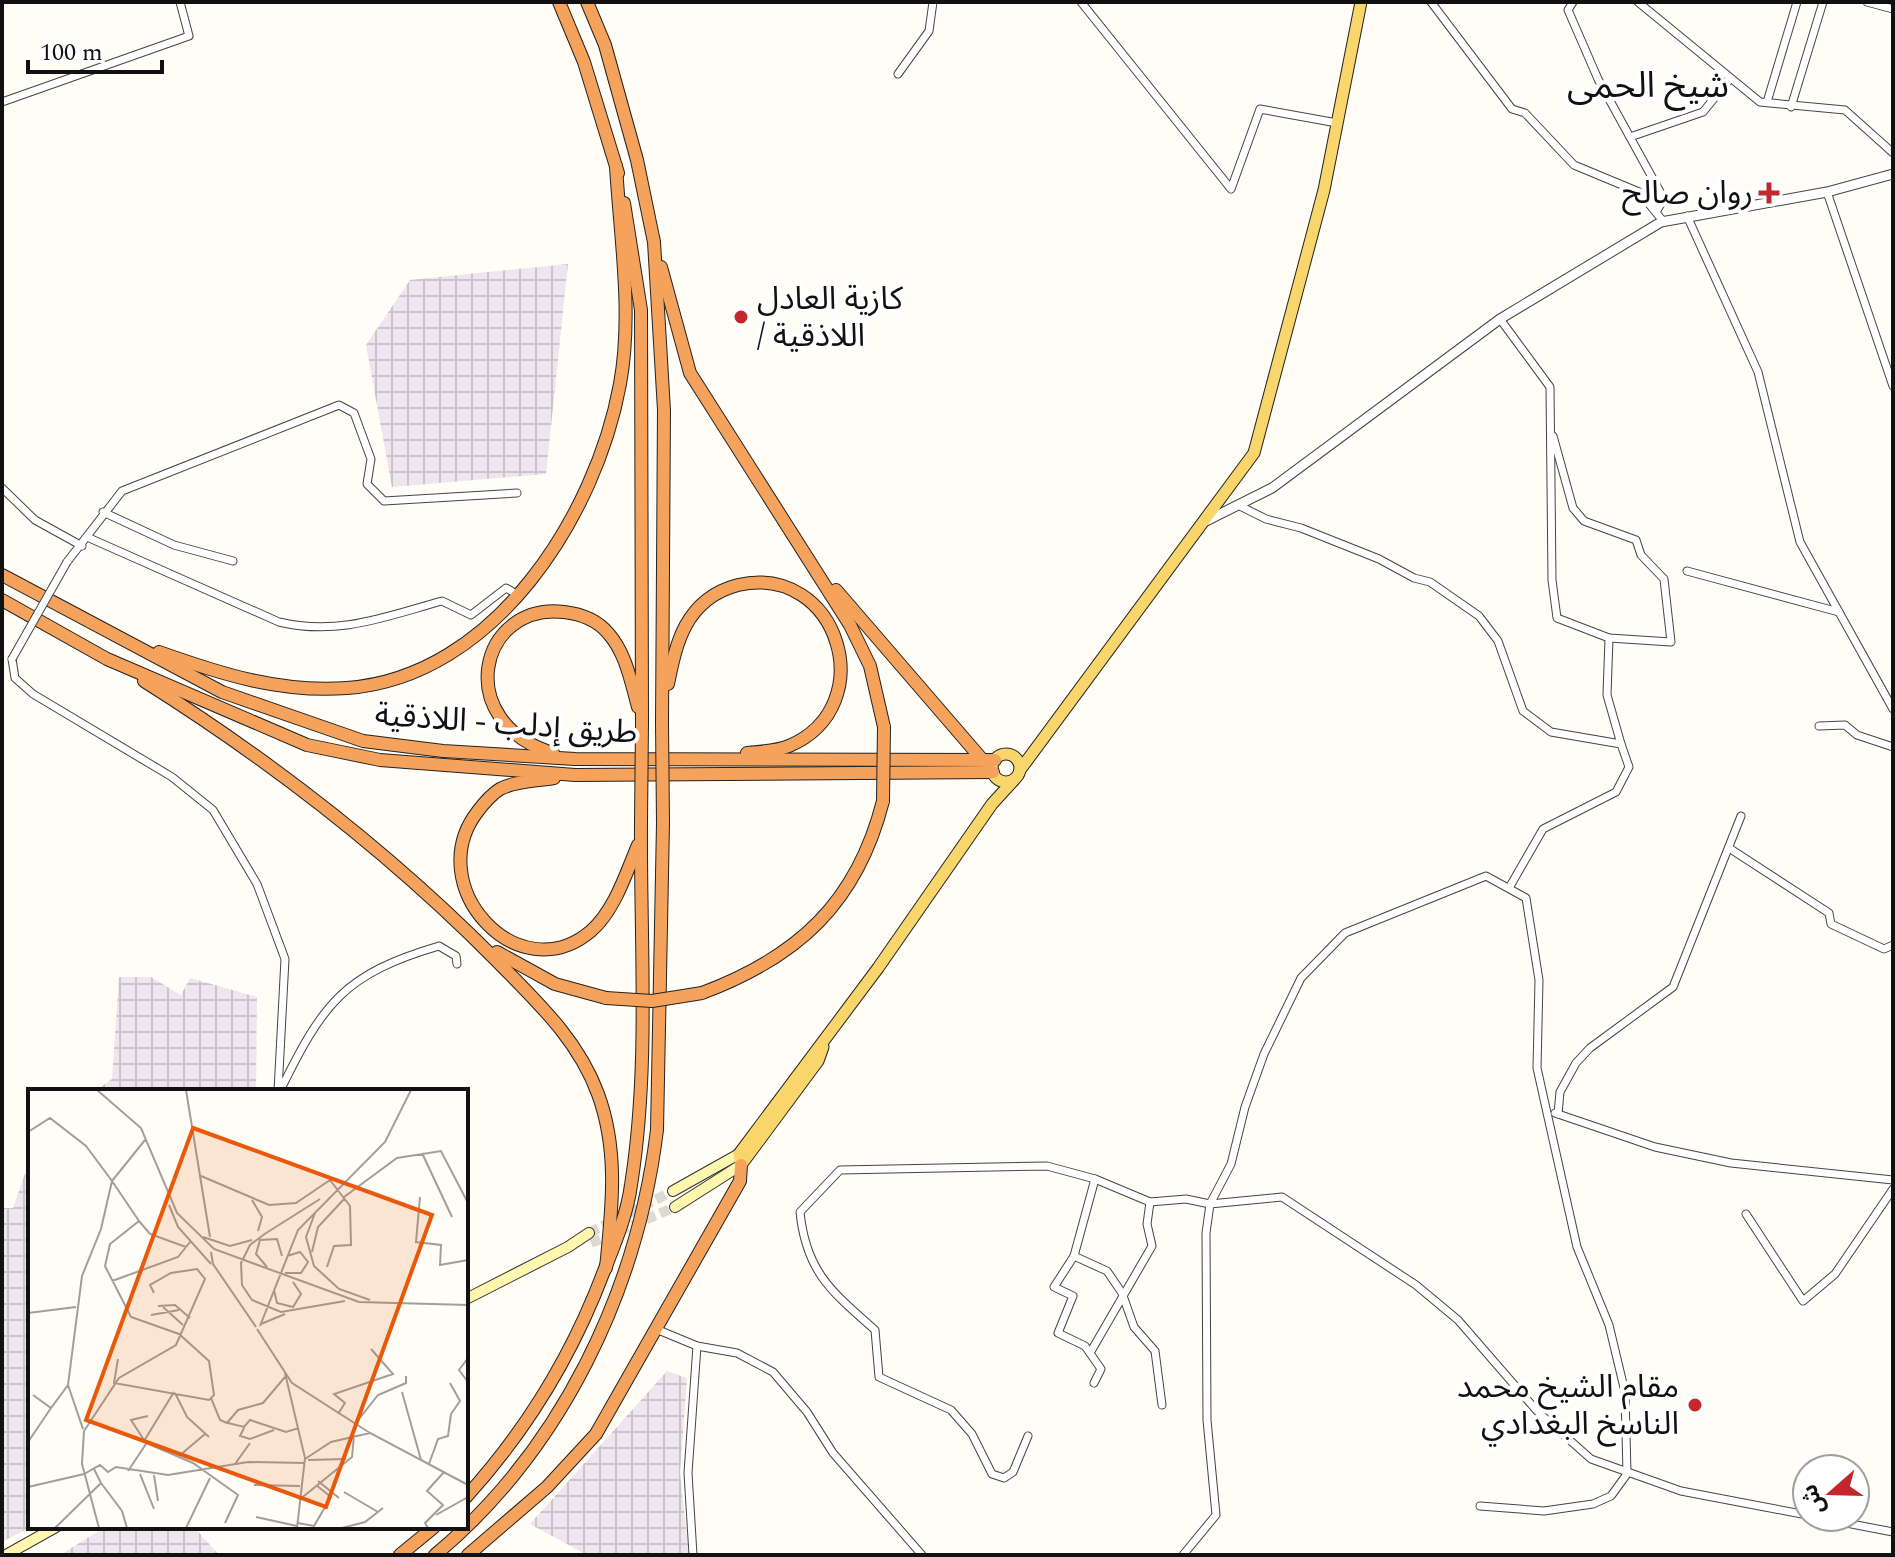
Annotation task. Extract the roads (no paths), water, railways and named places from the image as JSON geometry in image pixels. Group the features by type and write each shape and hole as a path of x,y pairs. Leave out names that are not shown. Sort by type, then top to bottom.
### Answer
{"highway":[{"path":"468,1495 500,1460 568,1358 606,1268 631,1188 638,1125 642,722 641,310 633,242 616,166 584,62 559,2"},
{"path":"107,659 214,725 320,804 451,915 526,971 555,984 606,998 652,1001 702,993 770,962 796,944 822,920 844,893 864,860 883,801 884,727 870,666 814,564 715,417 690,373 609,59 587,2"},
{"path":"114,636 226,676 275,686 350,688 389,679 456,648 486,628 518,595 558,543 579,508 609,431 618,393 624,313 616,166"},
{"path":"468,1527 542,1438 576,1385 631,1258 650,1181 657,1130 663,823 664,410 654,242"},
{"path":"814,564 980,757"},
{"name":"طريق إدلب - اللاذقية","path":"2,575 222,692 363,741 443,751 575,759 694,761 980,757 995,770"},
{"path":"662,723 675,654 685,625 702,603 725,588 752,582 777,584 800,594 820,609 834,630 841,654 841,683 831,709 813,731 788,746 694,761"},
{"name":"طريق إدلب - اللاذقية","path":"2,600 107,659 307,745 380,760 575,775 995,770"},
{"path":"575,759 534,747 514,736 499,720 489,696 488,664 497,644 529,616 550,611 573,613 589,618 607,632 620,651 642,722"},
{"path":"575,775 499,790 470,821 462,841 459,864 471,905 484,922 501,936 524,946 546,949 567,945 591,931 606,913 641,838"},
{"path":"451,915 561,1027 580,1054 598,1094 612,1144 613,1199 606,1268"},
{"path":"468,1555 547,1487 596,1434 740,1181 740,1159"},
{"path":"400,1555 432,1529"},
{"path":"435,1555 466,1529"}],"main road":[{"path":"675,1207 740,1159 818,1061 826,1039 992,804 1017,775 1254,453 1324,190 1357,3"},
{"path":"992,804 995,770 1009,755 1037,744"},
{"path":"1009,755 1016,759 1017,775"},
{"path":"995,770 1004,782 1017,775"},
{"path":"673,1191 740,1159"},
{"path":"468,1298 590,1238"},
{"path":"6,1555 52,1529"}],"street":[{"path":"2,102 189,36 180,2"},
{"path":"898,74 929,31 933,2"},
{"path":"1081,2 1231,189 1260,109 1337,123"},
{"path":"1431,2 1512,109 1525,113 1574,165 1639,192 1663,221"},
{"path":"1573,2 1568,10 1598,79 1664,199 1656,212"},
{"path":"1638,2 1760,102 1845,110 1893,153"},
{"path":"1767,102 1797,2"},
{"path":"1791,107 1823,2"},
{"path":"1867,2 1893,9"},
{"path":"1630,137 1703,112 1730,79"},
{"path":"1202,523 1272,488 1500,319 1663,221 1827,192 1893,174"},
{"path":"1827,192 1893,386"},
{"path":"1687,215 1758,372 1800,542 1893,709"},
{"path":"1500,319 1550,387 1550,426 1552,580 1557,618 1609,638 1671,642 1664,579 1641,555 1636,540 1584,521 1573,508 1550,426"},
{"path":"279,1089 285,959 257,884 213,810 172,777 33,694 15,678 12,659 67,562 122,491 339,405 354,413 371,459 367,484 384,501 517,493"},
{"path":"2,488 35,520 82,546"},
{"path":"1238,505 1266,519 1301,528 1379,559 1414,578 1430,582 1479,616 1498,641 1523,711 1551,732 1621,744"},
{"path":"103,512 174,545 233,561"},
{"path":"87,537 279,622 308,629 344,628 442,601 471,615 506,588 518,595"},
{"path":"1687,571 1839,612"},
{"path":"1509,888 1543,829 1616,792 1629,767 1607,695 1609,638"},
{"path":"1819,726 1845,725 1857,735 1893,747"},
{"path":"1558,1114 1560,1092 1576,1063 1590,1048 1673,987 1741,816"},
{"path":"1729,848 1829,913 1831,924 1884,949 1893,945"},
{"path":"1183,1555 1216,1515 1205,1359 1210,1204 1231,1164 1245,1107 1264,1054 1301,978 1345,933 1397,909 1486,876 1526,898 1539,980 1537,1068 1577,1247 1609,1325 1625,1392 1627,1474 1611,1496 1593,1504 1544,1511 1480,1506"},
{"path":"280,1089 302,1046 336,997 367,974 392,960 439,946 456,956 457,964"},
{"path":"1545,1110 1655,1147 1731,1163 1893,1180"},
{"path":"1028,1436 1013,1472 1004,1478 992,1474 972,1434 951,1410 879,1377 875,1330 828,1288 811,1262 803,1239 800,1212 840,1170 1047,1166 1095,1179 1150,1202 1186,1199 1210,1204 1282,1197 1416,1285 1458,1320 1537,1411 1591,1459 1681,1491 1791,1512"},
{"path":"1094,1383 1101,1369 1085,1346 1058,1333 1073,1296 1054,1287 1074,1256 1095,1179"},
{"path":"1746,1214 1803,1301 1835,1274 1893,1189"},
{"path":"1090,1353 1152,1246 1147,1224 1150,1202"},
{"path":"1074,1256 1107,1271 1122,1293 1134,1327 1155,1351 1162,1405"},
{"path":"656,1329 697,1346 737,1353 773,1372 807,1412 833,1453 922,1555"},
{"path":"693,1555 688,1473 697,1346"},
{"path":"1871,1528 1893,1532"}],"tunnel":[{"path":"589,1233 673,1191"},
{"path":"591,1243 675,1207"}],"place":[{"name":"روان صالح","path":"1769,193"},
{"name":"كازية العادل / اللاذقية","path":"741,317"},
{"name":"مقام الشيخ محمد الناسخ البغدادي","path":"1695,1405"}],"district":[{"name":"شيخ الحمى","path":"1648,86"}]}
